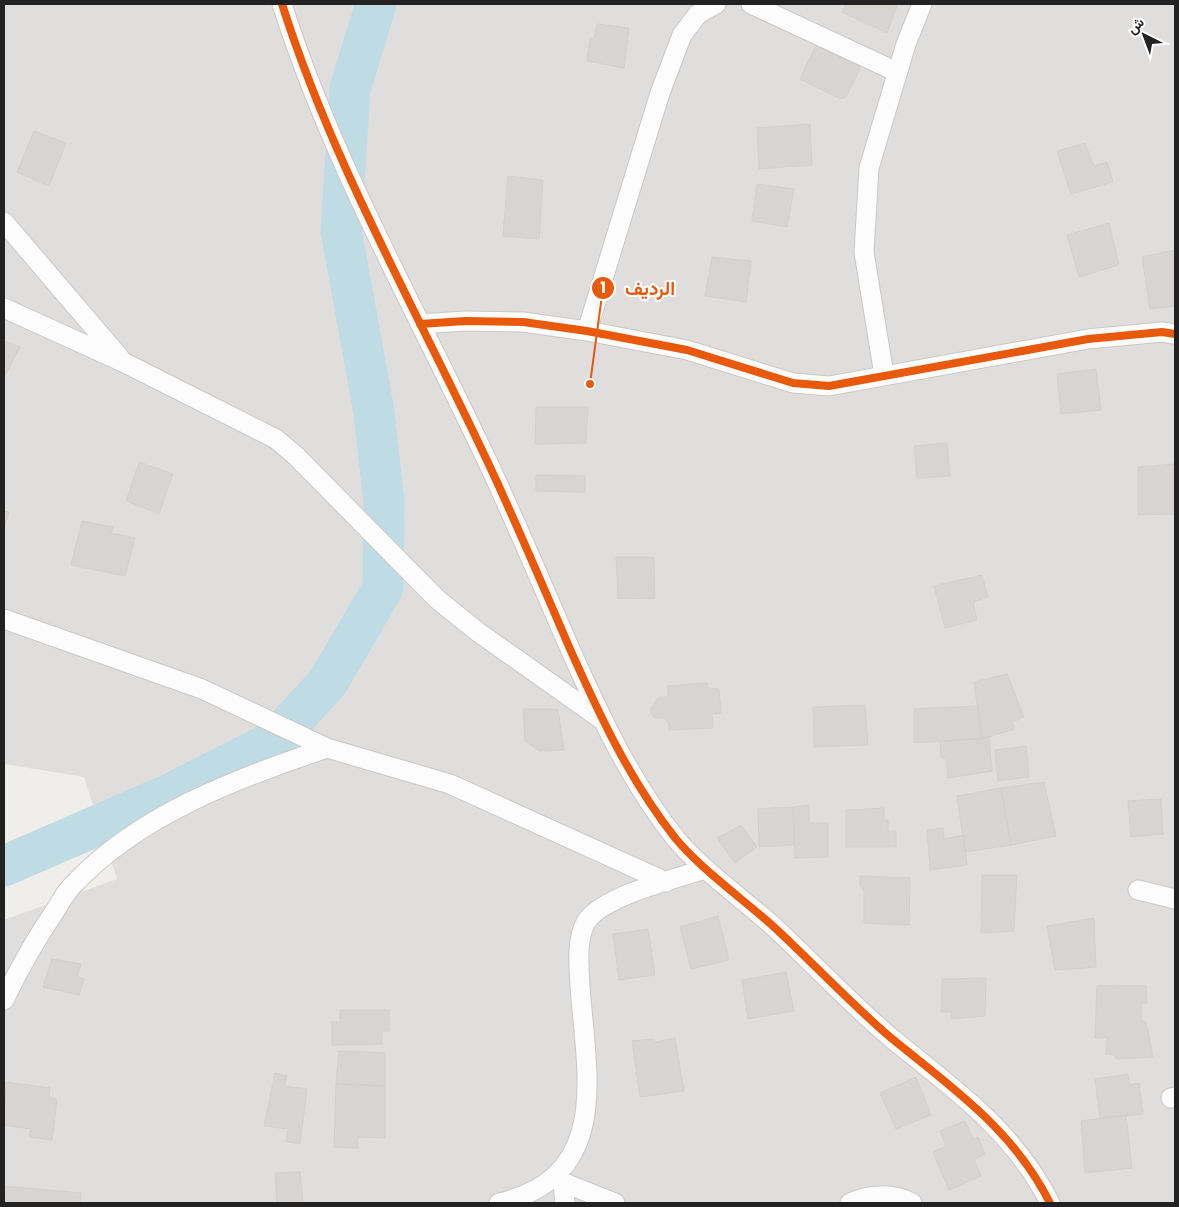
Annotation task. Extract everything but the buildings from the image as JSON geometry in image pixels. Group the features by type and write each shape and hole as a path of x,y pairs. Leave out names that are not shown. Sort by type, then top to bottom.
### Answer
{"street":[{"path":"282,4 345,170 496,479 601,719 655,811 679,843 706,869 777,930 846,999 978,1108 1007,1138 1030,1169 1050,1203"},
{"path":"587,331 660,94 682,35 698,14 716,4"},
{"path":"751,4 897,72"},
{"path":"884,375 864,252 869,168 897,72 922,4"},
{"path":"4,222 123,362"},
{"path":"4,308 123,362 276,439 296,456 437,599 478,632 601,719"},
{"path":"420,324 464,321 523,322 587,331 687,350 793,383 829,386 1088,339 1162,332 1175,334"},
{"path":"4,619 202,689 327,748 450,784 666,882"},
{"path":"4,1000 30,949 71,887 121,842 167,813 264,770 327,748"},
{"path":"499,1203 558,1180 583,1133 588,1100 579,964 580,940 586,921 604,905 706,869"},
{"path":"1138,890 1175,899"},
{"path":"558,1180 565,1203"},
{"path":"558,1180 615,1203"},
{"path":"850,1203 857,1200 885,1196 902,1198 912,1203"}],"shaded area":[{"path":"4,4 1175,4 1175,1203 4,1203 4,920 117,879 84,777 4,764"}],"waterway":[{"path":"4,866 170,794 274,741 328,682 383,588 384,503 374,412 341,230 350,89 376,4"}],"cycle path":[{"path":"282,4 303,66 354,187 497,482 593,699 617,747 644,794 659,817 686,851 774,927 875,1024 958,1092 999,1131 1018,1153 1050,1203"},
{"path":"420,324 465,321 523,322 587,331 687,350 793,383 829,386 1088,339 1162,332 1175,334"}],"place":[{"name":"الرديف","path":"590,384"}]}
